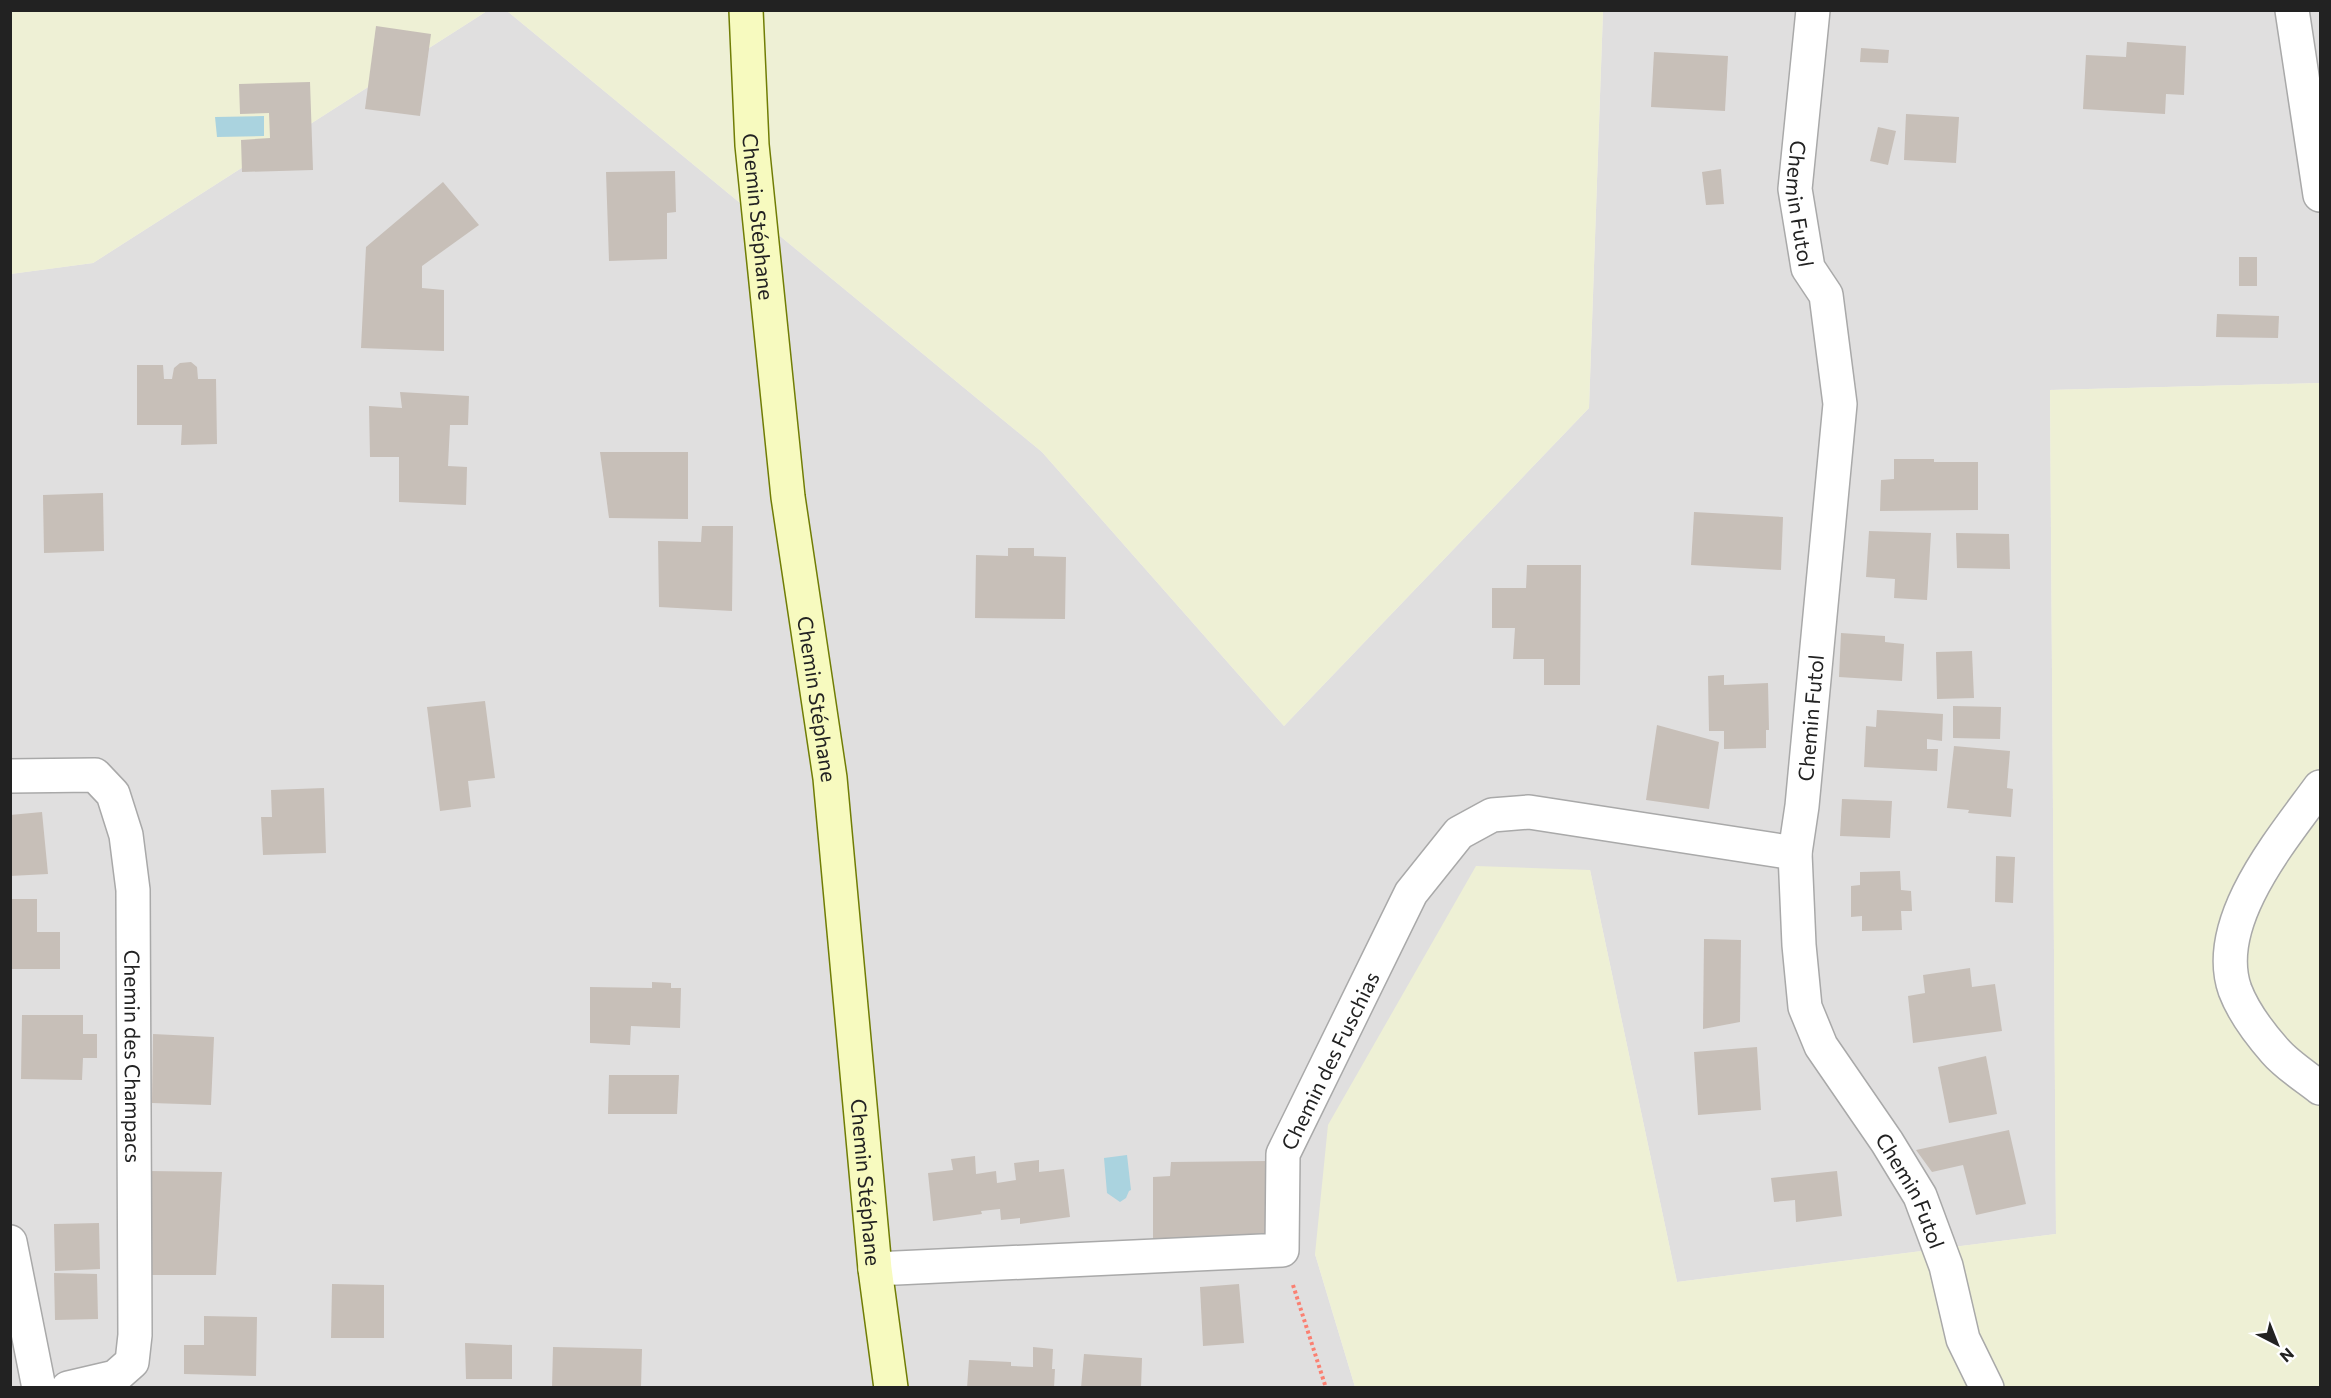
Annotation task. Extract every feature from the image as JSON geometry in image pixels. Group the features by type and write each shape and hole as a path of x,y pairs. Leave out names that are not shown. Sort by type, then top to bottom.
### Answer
{"main road":[{"name":"Chemin Stéphane","path":"746,10 752,145 759,216 789,497 830,778 875,1269 891,1388"}],"street":[{"name":"Chemin Futol","path":"1813,10 1795,189 1808,268 1826,295 1840,404 1802,806 1795,853 1799,945 1805,1007 1821,1046 1887,1142 1920,1196 1946,1266 1963,1339 1988,1388"},
{"path":"2292,10 2320,195"},
{"name":"Chemin des Champacs","path":"10,776 95,775 113,794 126,835 133,890 135,1265 132,1362 115,1377 68,1388"},
{"path":"2320,787 2264,864 2238,915 2231,958 2235,989 2247,1013 2276,1052 2320,1088"},
{"name":"Chemin des Fuschias","path":"1282,1250 1282,1154 1411,893 1459,833 1492,815 1529,812 1795,853"},
{"path":"10,1242 39,1388"},
{"path":"875,1269 1282,1250"}],"path":[{"path":"1282,1250 1326,1388"}],"shaded area":[{"path":"487,11 507,11 1042,452 1284,726 1589,408 1603,11 2320,11 2320,383 2050,390 2056,1234 1677,1282 1590,870 1315,1254 1355,1387 11,1387 10,274 93,263"}],"green space":[{"path":"10,11 487,11 93,263 11,274"},
{"path":"507,11 1603,11 1589,408 1284,726 1042,452"},
{"path":"2320,383 2320,1387 1355,1387 1315,1254 1328,1125 1476,866 1590,870 1677,1282 2056,1234 2050,390"}],"water":[{"path":"264,116 264,136 217,137 215,117"},
{"path":"1127,1155 1131,1190 1120,1202 1107,1193 1104,1158"}],"building":[{"path":"376,26 431,34 420,116 365,109"},
{"path":"2127,42 2186,46 2184,95 2166,94 2165,114 2083,109 2086,55 2126,57"},
{"path":"1861,48 1889,50 1888,63 1860,62"},
{"path":"1654,52 1728,56 1725,111 1651,107"},
{"path":"310,82 313,170 242,172 241,140 270,138 269,113 240,114 239,84"},
{"path":"1906,114 1959,117 1956,163 1904,160"},
{"path":"1878,127 1896,131 1888,165 1870,161"},
{"path":"1721,169 1724,204 1706,205 1702,172"},
{"path":"675,171 676,212 667,213 667,259 609,261 606,172"},
{"path":"443,182 479,225 422,266 422,288 444,290 444,351 361,348 366,247"},
{"path":"2239,257 2257,257 2257,286 2239,286"},
{"path":"2217,314 2279,316 2278,338 2216,337"},
{"path":"191,362 197,367 198,379 216,379 217,444 181,445 182,425 137,425 137,365 163,365 164,379 172,379 174,368 180,363"},
{"path":"400,392 469,396 468,425 450,425 448,466 467,467 466,505 399,502 399,457 370,457 369,406 402,408"},
{"path":"600,452 688,452 688,519 609,518"},
{"path":"1894,459 1978,462 1978,510 1880,511 1881,480 1894,479"},
{"path":"103,493 104,551 44,553 43,495"},
{"path":"1694,512 1783,517 1781,570 1691,565"},
{"path":"702,526 733,526 732,611 659,607 658,541 701,542"},
{"path":"1869,531 1931,533 1927,600 1894,598 1895,579 1866,577"},
{"path":"1956,533 2009,534 2010,569 1957,568"},
{"path":"1008,548 1034,548 1034,556 1066,557 1065,619 975,618 976,555 1008,556"},
{"path":"1527,565 1581,565 1580,685 1544,685 1544,659 1513,659 1515,628 1492,628 1492,588 1526,588"},
{"path":"1841,633 1885,636 1885,642 1904,644 1902,681 1839,677"},
{"path":"1972,651 1974,698 1937,699 1936,652"},
{"path":"1724,675 1724,685 1768,683 1769,730 1766,730 1766,748 1724,749 1724,731 1709,731 1708,676"},
{"path":"485,701 495,778 468,781 471,807 440,811 427,707"},
{"path":"1953,706 2001,707 2000,739 1953,738"},
{"path":"1877,710 1943,714 1942,741 1927,739 1927,749 1938,749 1937,771 1864,767 1866,726 1876,727"},
{"path":"1657,725 1719,742 1709,809 1646,800"},
{"path":"1954,746 2010,751 2007,788 2013,789 2011,817 1968,813 1969,810 1947,808"},
{"path":"324,788 326,853 263,855 261,817 272,817 271,790"},
{"path":"1842,799 1892,801 1890,838 1840,836"},
{"path":"42,812 48,874 10,876 10,815"},
{"path":"1996,856 2015,857 2013,903 1995,902"},
{"path":"1900,871 1901,890 1911,891 1912,911 1901,911 1902,930 1862,931 1862,916 1851,917 1851,886 1860,885 1860,872"},
{"path":"10,899 37,899 37,932 60,932 60,969 10,969"},
{"path":"1704,939 1741,940 1740,1022 1703,1029"},
{"path":"1970,968 1972,987 1995,984 2002,1031 1913,1043 1908,996 1925,993 1923,975"},
{"path":"652,982 671,983 671,988 681,988 680,1028 631,1026 630,1045 590,1043 590,987 652,988"},
{"path":"22,1015 83,1015 83,1034 97,1034 97,1058 83,1058 82,1080 21,1079"},
{"path":"153,1034 214,1037 211,1105 152,1103"},
{"path":"1757,1047 1761,1110 1698,1115 1694,1052"},
{"path":"1986,1056 1997,1114 1949,1123 1938,1067"},
{"path":"609,1075 679,1075 677,1114 608,1114"},
{"path":"2009,1130 2026,1204 1976,1215 1963,1165 1932,1172 1916,1150"},
{"path":"975,1156 976,1174 996,1171 997,1183 1016,1180 1014,1163 1039,1160 1039,1172 1064,1169 1070,1217 1020,1224 1020,1218 1001,1220 1000,1209 933,1221 928,1173 953,1170 951,1159"},
{"path":"1268,1161 1269,1243 1153,1244 1153,1177 1170,1176 1171,1162"},
{"path":"149,1171 222,1172 216,1275 147,1275"},
{"path":"1837,1171 1842,1216 1796,1222 1795,1200 1774,1202 1771,1178"},
{"path":"99,1223 100,1269 55,1271 54,1224"},
{"path":"54,1273 97,1274 98,1319 55,1320"},
{"path":"332,1284 384,1285 384,1338 331,1338"},
{"path":"1239,1284 1244,1343 1203,1346 1200,1287"},
{"path":"204,1316 257,1317 256,1376 184,1374 184,1345 204,1345"},
{"path":"465,1343 512,1345 512,1379 466,1379"},
{"path":"553,1347 642,1349 641,1388 552,1388"},
{"path":"1033,1347 1053,1349 1054,1388 967,1388 969,1360 1011,1362 1011,1366 1033,1367"},
{"path":"1084,1354 1142,1358 1141,1388 1081,1388"}]}
